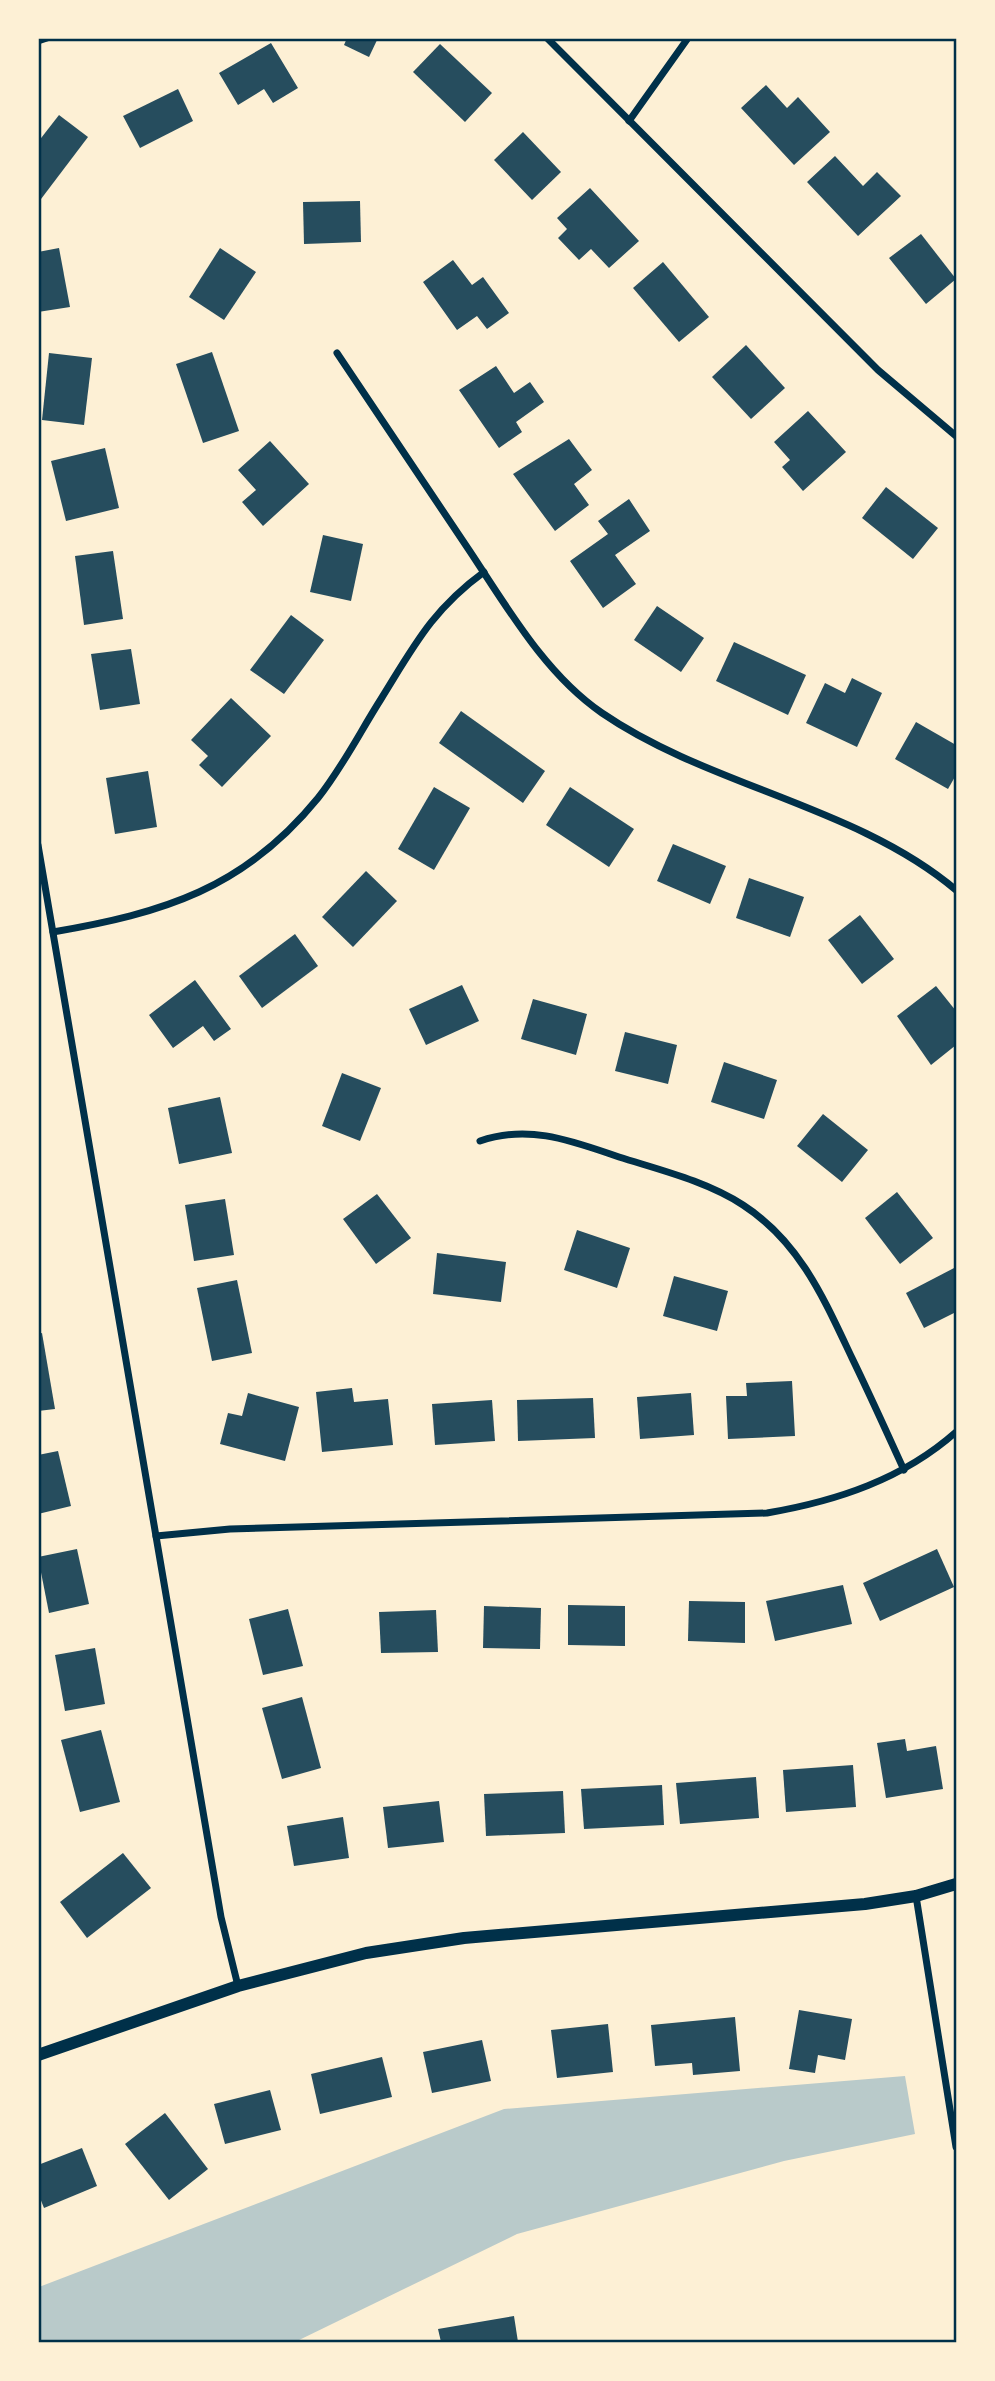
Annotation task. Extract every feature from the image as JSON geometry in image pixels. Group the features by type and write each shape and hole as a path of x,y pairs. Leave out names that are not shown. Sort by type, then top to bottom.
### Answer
{"street":[{"path":"38,41 47,38"},
{"path":"547,38 878,370 957,436"},
{"path":"629,121 688,38"},
{"path":"337,353 484,572 538,650 564,681 601,713 666,749 894,847 957,890"},
{"path":"53,932 165,908 210,888 258,857 286,833 319,797 429,622 453,595 484,572"},
{"path":"38,845 221,1917 238,1986"},
{"path":"480,1141 522,1133 556,1136 702,1184 741,1203 770,1224 794,1250 816,1282 904,1470"},
{"path":"156,1536 229,1530 768,1513 804,1506 861,1489 904,1470 957,1432"},
{"path":"38,2055 238,1986 366,1954 464,1938 865,1904 916,1896 957,1884"},
{"path":"916,1896 957,2147"}],"shaded area":[{"path":"905,2076 915,2134 784,2161 517,2234 295,2342 39,2342 39,2287 504,2109"}],"building":[{"path":"347,38 378,38 369,57 344,45"},
{"path":"271,43 298,88 273,103 264,89 238,105 219,73"},
{"path":"440,44 492,93 465,122 413,72"},
{"path":"766,85 787,108 798,97 830,132 794,165 741,108"},
{"path":"178,89 193,121 140,148 123,116"},
{"path":"59,115 88,137 38,203 38,142"},
{"path":"523,132 561,172 532,200 494,160"},
{"path":"835,156 863,186 877,172 901,196 858,236 807,182"},
{"path":"590,188 639,241 609,268 591,249 579,260 558,238 567,229 557,218"},
{"path":"360,201 361,242 304,244 303,202"},
{"path":"921,234 956,279 926,304 889,258"},
{"path":"59,248 70,307 38,312 38,252"},
{"path":"220,248 256,272 224,320 189,297"},
{"path":"453,260 472,285 483,277 509,313 487,329 477,316 457,330 423,282"},
{"path":"663,262 709,317 679,342 633,288"},
{"path":"746,345 785,388 751,419 712,377"},
{"path":"212,352 239,431 203,443 176,364"},
{"path":"49,353 92,358 84,425 42,420"},
{"path":"496,366 514,393 530,382 544,402 516,422 522,432 499,448 459,390"},
{"path":"808,411 846,452 803,491 782,467 790,460 774,442"},
{"path":"569,439 592,470 574,484 589,505 555,531 513,474"},
{"path":"270,441 309,484 263,526 242,502 256,490 238,470"},
{"path":"105,448 119,508 66,521 51,461"},
{"path":"886,487 938,528 913,559 862,518"},
{"path":"629,499 650,531 615,555 636,584 603,608 570,561 608,534 598,521"},
{"path":"323,535 363,544 351,601 310,592"},
{"path":"113,551 123,619 84,625 75,556"},
{"path":"657,606 704,638 681,672 634,640"},
{"path":"291,615 324,640 284,694 250,670"},
{"path":"734,642 806,675 788,715 716,681"},
{"path":"131,649 140,704 100,710 91,654"},
{"path":"852,678 882,693 857,747 806,723 825,683 845,693"},
{"path":"231,698 271,736 222,787 199,765 208,756 191,740"},
{"path":"461,711 545,771 523,803 439,743"},
{"path":"916,722 956,745 956,775 948,789 895,759"},
{"path":"148,771 157,827 115,834 106,778"},
{"path":"434,787 470,808 434,870 398,849"},
{"path":"570,787 634,829 609,867 546,825"},
{"path":"673,844 726,866 710,904 657,881"},
{"path":"366,871 397,901 353,947 322,917"},
{"path":"749,878 804,897 790,937 736,918"},
{"path":"860,915 894,959 862,984 828,940"},
{"path":"295,934 318,966 262,1008 239,976"},
{"path":"195,980 231,1029 214,1041 203,1026 173,1048 149,1015"},
{"path":"462,985 479,1021 426,1045 409,1009"},
{"path":"936,986 956,1011 956,1045 931,1065 897,1016"},
{"path":"533,999 587,1014 576,1055 521,1039"},
{"path":"625,1032 677,1045 668,1084 615,1071"},
{"path":"724,1062 777,1080 764,1119 711,1102"},
{"path":"342,1073 381,1088 360,1141 322,1126"},
{"path":"220,1097 232,1153 179,1164 168,1108"},
{"path":"823,1114 868,1150 842,1182 797,1146"},
{"path":"897,1192 933,1238 900,1264 865,1218"},
{"path":"377,1194 411,1238 376,1264 343,1219"},
{"path":"225,1199 234,1255 194,1261 185,1205"},
{"path":"577,1230 630,1248 617,1288 564,1270"},
{"path":"437,1253 506,1262 501,1302 433,1294"},
{"path":"956,1267 956,1312 924,1328 906,1293"},
{"path":"674,1276 728,1291 717,1331 663,1316"},
{"path":"237,1280 252,1353 212,1361 197,1288"},
{"path":"42,1333 55,1409 38,1411 38,1334"},
{"path":"792,1381 795,1436 728,1439 726,1396 747,1396 746,1383"},
{"path":"352,1388 354,1402 388,1399 393,1445 322,1452 316,1392"},
{"path":"248,1393 299,1407 285,1461 220,1444 228,1413 242,1416"},
{"path":"691,1393 694,1435 640,1439 637,1397"},
{"path":"593,1398 595,1438 518,1441 517,1400"},
{"path":"492,1400 495,1441 435,1445 432,1404"},
{"path":"58,1451 71,1506 38,1514 38,1455"},
{"path":"77,1549 89,1604 49,1613 38,1557"},
{"path":"937,1549 954,1587 880,1621 863,1583"},
{"path":"843,1585 852,1624 775,1641 766,1601"},
{"path":"689,1601 745,1602 745,1643 688,1641"},
{"path":"568,1605 625,1606 625,1646 568,1645"},
{"path":"484,1606 541,1608 540,1649 483,1648"},
{"path":"288,1609 303,1666 263,1675 249,1619"},
{"path":"436,1610 438,1652 381,1653 379,1612"},
{"path":"95,1648 105,1704 65,1711 55,1655"},
{"path":"302,1697 321,1768 282,1779 262,1708"},
{"path":"101,1730 120,1802 80,1812 61,1740"},
{"path":"905,1739 907,1751 936,1746 943,1789 886,1798 877,1743"},
{"path":"853,1765 856,1807 786,1812 783,1770"},
{"path":"756,1777 759,1818 680,1824 676,1783"},
{"path":"662,1785 664,1825 584,1829 581,1789"},
{"path":"563,1791 565,1833 486,1836 484,1794"},
{"path":"439,1801 444,1842 388,1848 383,1807"},
{"path":"343,1817 349,1858 294,1866 287,1826"},
{"path":"123,1853 151,1888 87,1938 60,1902"},
{"path":"799,2010 852,2019 845,2060 818,2055 815,2073 789,2069"},
{"path":"735,2017 740,2071 693,2075 692,2063 655,2066 651,2025"},
{"path":"608,2024 613,2072 557,2078 551,2030"},
{"path":"482,2040 491,2081 432,2093 423,2052"},
{"path":"382,2057 392,2097 320,2114 311,2074"},
{"path":"270,2090 281,2130 225,2144 214,2104"},
{"path":"165,2113 208,2169 169,2200 125,2144"},
{"path":"82,2148 97,2186 44,2208 38,2193 38,2165"},
{"path":"514,2316 518,2342 441,2342 438,2329"}]}
